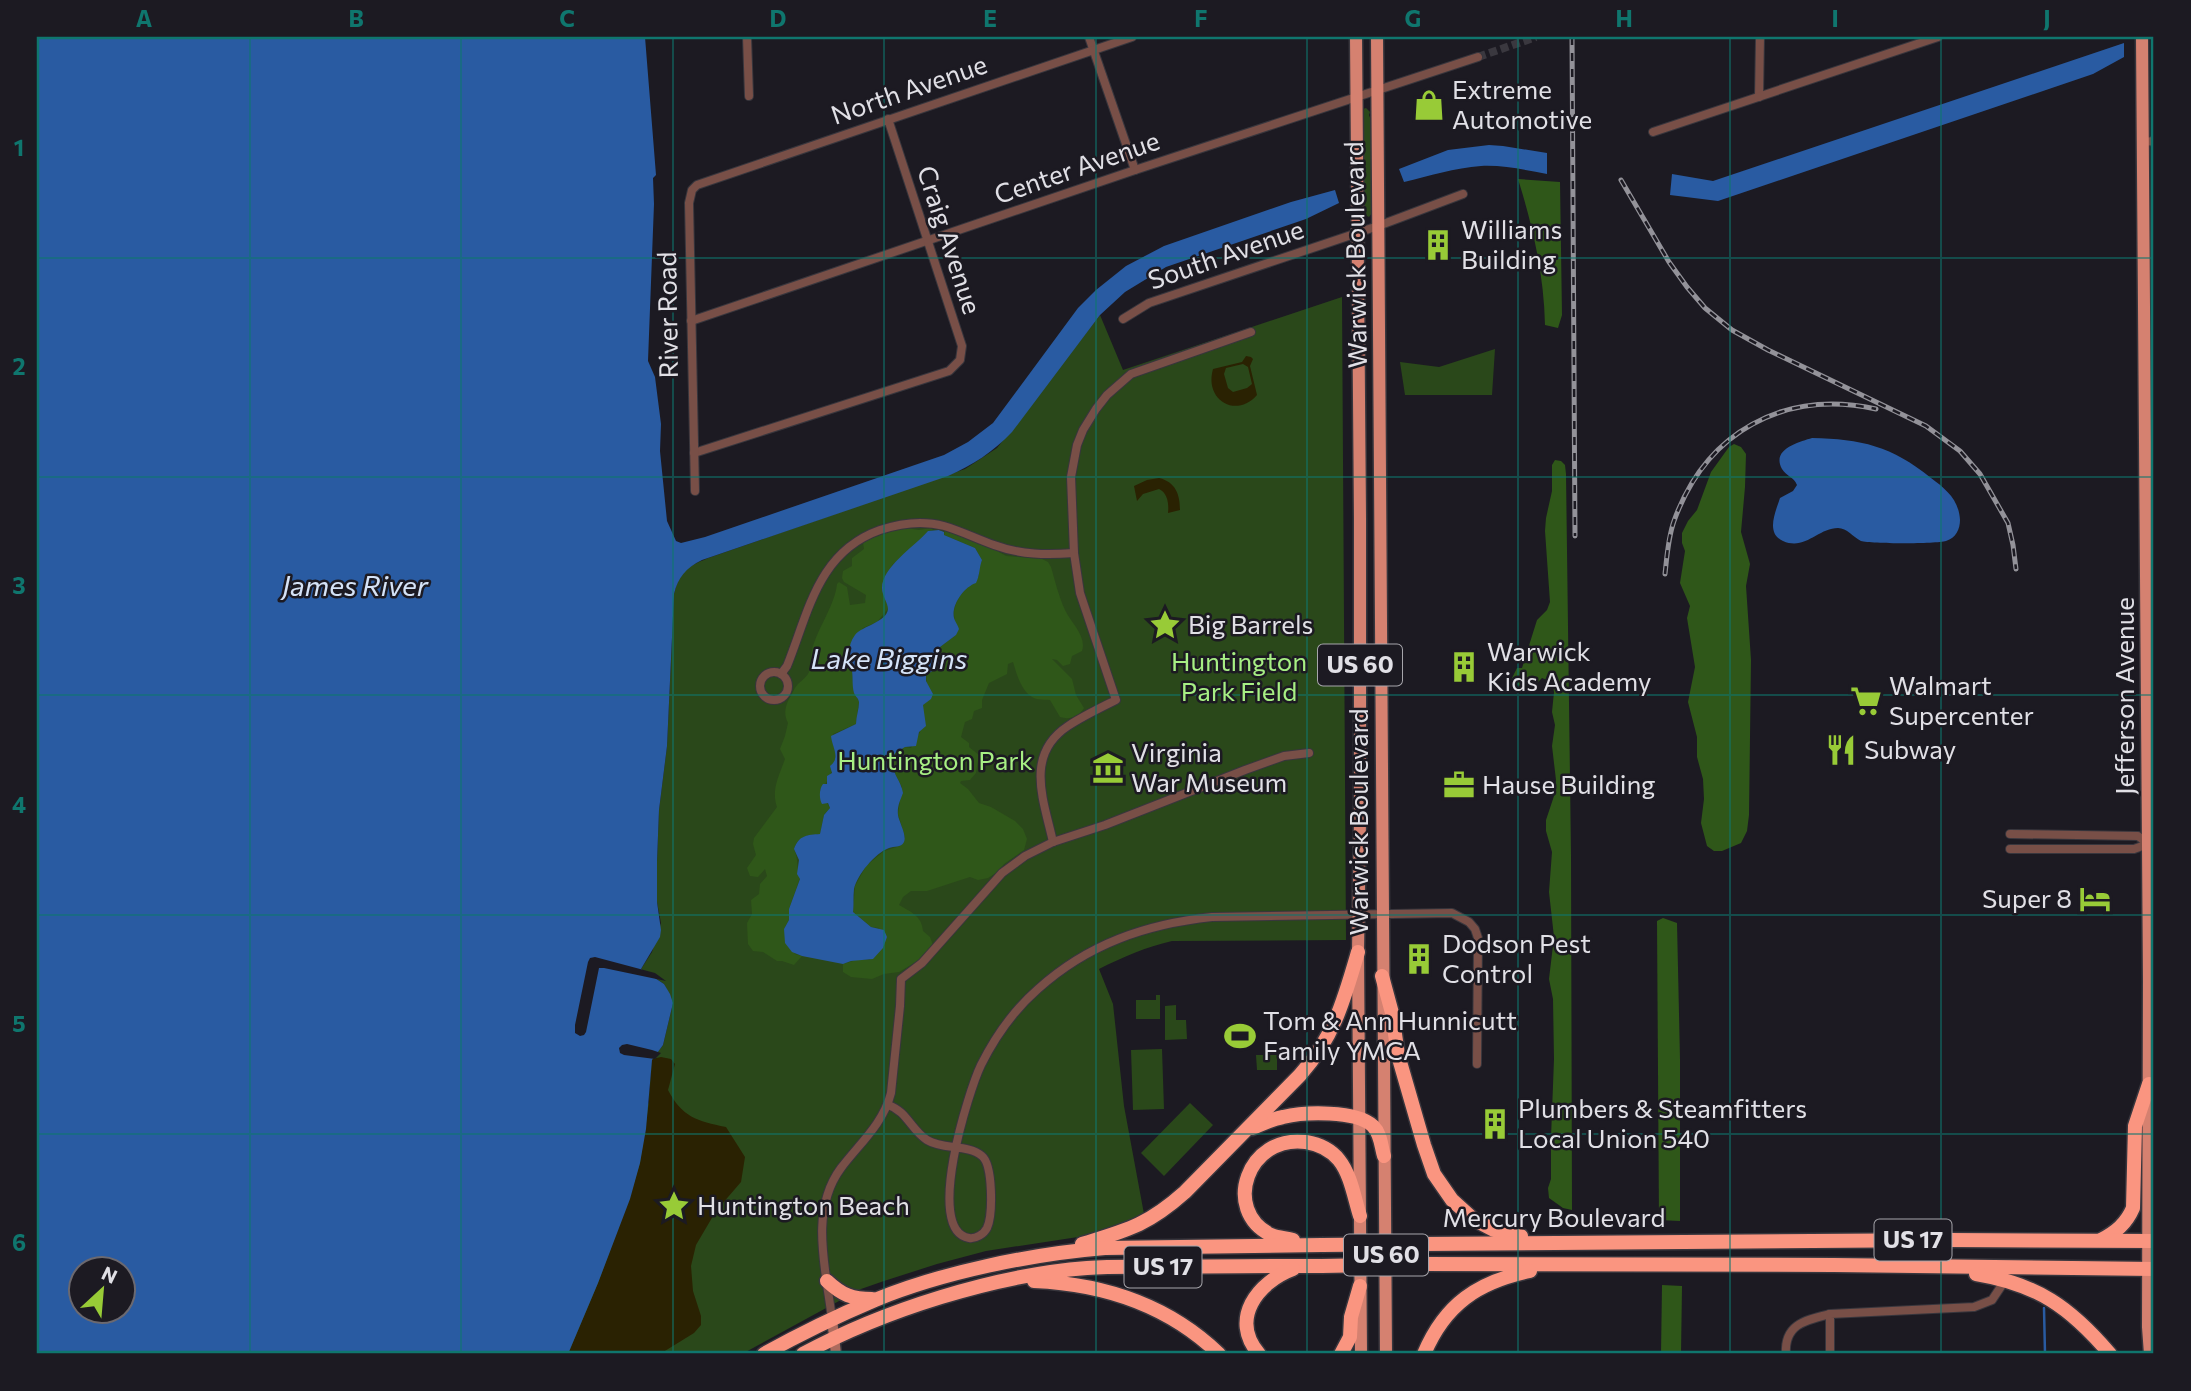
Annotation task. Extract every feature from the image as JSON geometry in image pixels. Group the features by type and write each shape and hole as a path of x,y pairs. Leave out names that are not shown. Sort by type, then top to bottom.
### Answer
{"highway":[{"path":"1050,1255 1125,1231 1156,1216 1185,1192 1304,1072 1325,1043 1344,1002 1358,952"},
{"path":"1382,976 1392,1013 1398,1055 1429,1162 1438,1181 1452,1200 1482,1224 1514,1236 1541,1239"},
{"path":"2101,1240 2121,1227 2133,1208 2135,1126 2149,1084"},
{"path":"1245,1132 1284,1116 1329,1115 1359,1118 1376,1129 1384,1156"},
{"path":"1322,1245 1272,1235 1259,1226 1250,1214 1245,1193 1247,1181 1252,1166 1263,1153 1280,1144 1297,1142 1314,1144 1329,1151 1340,1161 1348,1174 1360,1216"},
{"name":"Mercury Boulevard","path":"764,1354 877,1298 986,1267 1050,1255 1123,1247 1423,1244 1541,1239 1575,1242 2151,1240"},
{"name":"Mercury Boulevard","path":"803,1354 834,1338 901,1311 1005,1280 1086,1268 1423,1264 1542,1267 1747,1265 2151,1269"},
{"path":"1259,1354 1247,1333 1247,1319 1255,1297 1270,1280 1306,1266"},
{"path":"1933,1266 2006,1279 2038,1292 2067,1311 2110,1354"},
{"path":"1424,1354 1438,1326 1472,1292 1492,1282 1542,1267"},
{"path":"1005,1280 1077,1285 1126,1296 1179,1322 1219,1354"},
{"path":"827,1281 846,1296 858,1299 877,1298"},
{"path":"1341,1354 1350,1337 1351,1317 1360,1286"}],"main road":[{"name":"Warwick Boulevard","path":"1356,37 1360,414 1358,952 1361,1354"},
{"name":"Warwick Boulevard","path":"1377,37 1386,1354"},
{"name":"Jefferson Avenue","path":"2142,37 2149,141 2150,1354"},
{"path":"1360,414 1380,414"},
{"path":"1360,519 1381,519"},
{"path":"1360,770 1381,770"}],"street":[{"path":"749,37 749,96"},
{"path":"1089,37 1135,170"},
{"name":"North Avenue","path":"739,170 1132,37"},
{"path":"1759,97 1760,37"},
{"path":"1653,132 1938,37"},
{"name":"Center Avenue","path":"691,321 1478,57"},
{"name":"Craig Avenue","path":"694,453 950,370 960,360 962,346 888,119"},
{"name":"River Road","path":"695,491 690,196 697,185 739,170"},
{"name":"South Avenue","path":"1123,319 1149,303 1358,233 1464,194"},
{"path":"1054,842 1041,786 1040,769 1046,750 1067,726 1116,699 1080,593 1074,553 1072,477 1077,445 1105,397 1131,374 1251,332"},
{"path":"781,674 820,581 836,558 860,539 892,526 934,524 1013,551 1048,555 1074,553"},
{"path":"836,1354 822,1226 827,1195 841,1168 876,1126 888,1105 901,1006 901,979 922,963 1002,873 1025,856 1054,842 1284,756 1309,752"},
{"path":"2010,834 2138,836 2151,844"},
{"path":"2010,849 2134,849 2151,844"},
{"path":"888,1105 905,1115 920,1135 928,1140 954,1148 976,1153 982,1156 989,1167 990,1209 984,1233 972,1238 960,1233 951,1218 954,1148 962,1114 975,1079 989,1050 1007,1024 1036,990 1080,957 1123,936 1152,927 1212,917 1456,914 1464,918 1475,929 1478,938 1477,1064"},
{"path":"1786,1354 1787,1338 1799,1324 1807,1320 1830,1314 1974,1307 1992,1300 2006,1279"},
{"path":"1830,1314 1830,1354"}],"green space":[{"path":"1366,108 1370,112 1372,123 1372,213 1369,217 1363,214 1361,119 1363,109"},
{"path":"1518,179 1560,182 1562,315 1558,328 1545,325 1537,251"},
{"name":"Huntington Park","path":"1342,297 1346,940 1172,941 1153,946 1099,969 1113,1004 1124,1106 1144,1214 1125,1224 1091,1235 986,1251 861,1289 742,1354 568,1354 649,1102 652,1059 663,1045 673,1003 664,984 641,969 652,952 661,923 657,902 659,810 667,746 674,594 679,579 691,566 711,557 965,469 997,448 1100,315 1123,370"},
{"path":"1495,349 1492,395 1405,395 1400,362 1439,367"},
{"path":"1734,444 1741,447 1746,454 1741,532 1750,564 1746,586 1751,660 1749,815 1747,831 1741,843 1722,851 1714,851 1707,846 1701,823 1703,779 1697,757 1697,737 1688,702 1695,667 1687,618 1690,606 1680,583 1685,551 1682,533 1697,510 1711,472"},
{"path":"1555,460 1565,465 1566,474 1572,1210 1563,1208 1549,1198 1548,1188 1551,1179 1554,1059 1553,999 1549,979 1554,937 1549,892 1552,852 1546,820 1556,780 1552,746 1555,725 1552,712 1554,692 1552,682 1542,678 1533,687 1524,687 1511,680 1517,668 1522,668 1537,620 1547,610 1550,602 1545,531 1552,491 1552,465"},
{"path":"899,527 933,530 928,531 892,565 888,609 877,622 863,628 848,657 854,692 859,701 856,724 833,734 835,761 829,778 820,790 830,808 824,815 820,834 801,839 794,849 800,878 784,929 795,954 802,956 794,965 777,961 763,952 753,951 748,944 747,923 752,914 751,900 759,894 760,884 767,876 765,869 758,877 750,876 747,868 756,855 754,838 777,807 775,789 785,759 780,749 788,723 785,714 787,705 796,686 810,670 813,648 837,584 839,582 847,587 850,605 865,603 866,595 844,582 843,571 852,566 852,558 864,549 863,542"},
{"path":"945,530 1006,556 1042,559 1048,562 1063,605 1083,645 1082,651 1072,656 1070,664 1063,666 1052,659 1072,679 1076,695 1084,708 1074,717 1060,717 1050,700 1034,698 1028,694 1013,662 1008,664 1007,674 989,683 982,700 982,708 974,711 972,719 965,722 961,737 979,755 976,773 970,780 960,783 979,803 1015,821 1023,829 1027,839 1024,850 988,878 978,880 970,877 927,891 911,891 903,897 899,905 918,918 933,945 921,959 899,972 872,979 851,977 843,972 843,964 870,960 879,928 871,927 853,912 855,886 866,866 884,851 900,846 905,837 898,814 902,787 892,768 895,753 905,747 911,748 920,732 923,704 928,700 926,674 940,647 956,635 955,607 963,592 979,576 982,560 975,548 944,535"},
{"path":"1663,918 1677,923 1680,1221 1659,1220 1657,921"},
{"path":"1156,995 1160,995 1160,1019 1136,1019 1136,1000 1156,1000"},
{"path":"1176,1005 1176,1020 1186,1020 1187,1039 1165,1040 1165,1006"},
{"path":"1162,1049 1164,1109 1133,1110 1131,1050"},
{"path":"1256,1055 1277,1055 1277,1070 1257,1070"},
{"path":"1190,1103 1213,1125 1164,1176 1141,1153"},
{"path":"1662,1285 1682,1286 1681,1354 1661,1354"}],"sand":[{"path":"1246,356 1253,359 1250,366 1257,395 1240,405 1224,403 1213,390 1213,369 1242,362","holes":["1243,364 1248,367 1252,384 1233,392 1228,388 1224,374 1226,368"]},
{"path":"1159,478 1176,490 1180,510 1168,513 1166,496 1159,489 1143,494 1137,501 1134,486"},
{"name":"Huntington Beach","path":"652,1059 671,1059 675,1064 668,1090 673,1099 691,1116 726,1127 745,1157 741,1182 716,1211 696,1245 691,1266 693,1291 701,1325 694,1333 660,1354 568,1354 629,1199 640,1163"}],"water":[{"name":"James River","path":"37,37 645,37 656,175 653,178 648,361 655,377 661,424 660,451 667,521 676,541 681,543 944,455 968,442 993,423 1078,308 1126,266 1164,246 1291,202 1335,190 1339,203 1306,219 1166,267 1125,292 1100,315 1012,432 974,463 948,476 702,560 691,566 680,578 674,594 667,746 659,810 657,902 661,930 660,937 641,969 664,984 673,1003 663,1045 652,1060 646,1129 630,1199 568,1354 37,1354"},
{"path":"2124,43 2124,57 2093,74 1718,201 1670,195 1672,174 1713,181"},
{"path":"1489,145 1547,153 1547,174 1481,166 1404,182 1399,169 1448,150"},
{"path":"1812,438 1846,440 1875,446 1917,467 1951,496 1959,513 1957,533 1949,540 1940,542 1877,543 1861,541 1838,528 1824,531 1798,543 1783,541 1774,533 1774,515 1780,498 1793,491 1797,485 1782,469 1780,456 1788,448"},
{"name":"Lake Biggins","path":"928,531 944,532 944,535 975,548 982,560 976,583 963,592 954,608 954,618 959,629 956,635 940,647 938,655 941,662 926,675 933,694 923,705 926,726 919,732 916,746 905,747 895,753 893,760 894,771 903,793 898,812 904,842 873,859 859,877 854,889 853,912 871,927 884,930 887,937 883,948 873,959 843,964 802,956 792,952 785,943 784,929 800,879 797,874 799,860 794,849 804,837 820,834 824,815 830,808 828,803 822,804 820,794 823,784 827,784 827,776 832,773 830,766 835,759 831,736 856,724 859,702 853,690 850,644 858,632 879,621 887,613 888,607 882,588 887,572"}],"pier":[{"path":"595,957 655,973 666,981 599,968 586,1032 580,1036 575,1033 575,1025 588,962"},
{"path":"627,1044 661,1053 655,1059 620,1053 619,1048"}],"waterway":[{"path":"2044,1308 2045,1354"}],"tunnel":[{"path":"1478,57 1536,37"}],"railway":[{"path":"1572,37 1575,536"},
{"path":"1621,180 1669,262 1687,287 1705,308 1732,330 1926,426 1960,451 1980,474 2008,523 2016,569"},
{"path":"1665,574 1672,527 1688,490 1706,463 1728,441 1752,424 1780,412 1810,406 1842,404 1876,409"}],"place":[{"name":"Extreme Automotive","path":"1429,105"},
{"name":"Williams Building","path":"1438,245"},
{"name":"Big Barrels","path":"1165,625"},
{"name":"Warwick Kids Academy","path":"1464,667"},
{"name":"Walmart Supercenter","path":"1866,701"},
{"name":"Subway","path":"1841,750"},
{"name":"Virginia War Museum","path":"1108,768"},
{"name":"Hause Building","path":"1459,785"},
{"name":"Super 8","path":"2095,899"},
{"name":"Dodson Pest Control","path":"1419,959"},
{"name":"Tom & Ann Hunnicutt Family YMCA","path":"1240,1036"},
{"name":"Plumbers & Steamfitters Local Union 540","path":"1495,1124"},
{"name":"Huntington Beach","path":"674,1206"}],"park label":[{"name":"Huntington Park Field","path":"1239,677"}]}
